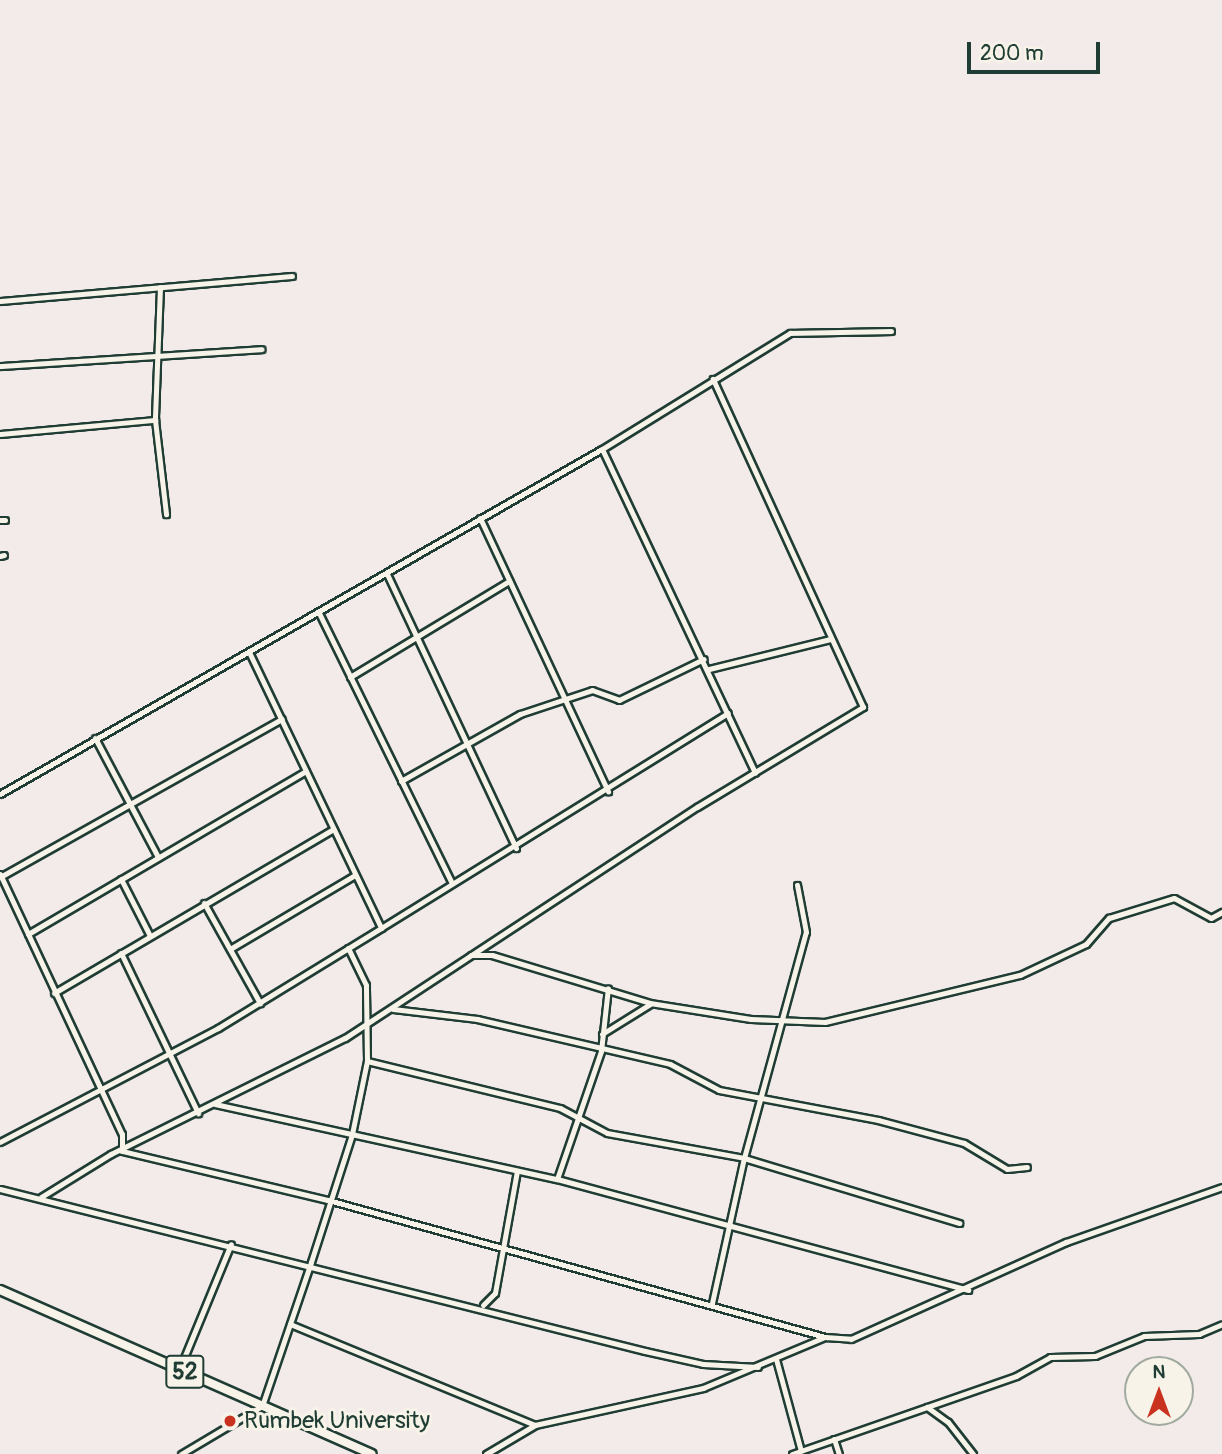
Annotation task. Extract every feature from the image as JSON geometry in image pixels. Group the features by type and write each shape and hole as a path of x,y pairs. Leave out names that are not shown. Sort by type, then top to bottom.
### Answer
{"main road":[{"name":"52","path":"0,1290 371,1454"}],"street":[{"path":"0,301 292,276"},
{"path":"160,287 155,420 166,514"},
{"path":"0,794 602,449 790,333 891,331"},
{"path":"0,366 261,349"},
{"path":"41,1197 393,1009 470,955 863,707 713,379"},
{"path":"0,434 155,420"},
{"path":"602,449 709,669 755,774"},
{"path":"480,519 608,792"},
{"path":"387,574 516,848"},
{"path":"351,677 509,582"},
{"path":"319,613 452,883"},
{"path":"709,669 830,639"},
{"path":"249,652 382,928"},
{"path":"401,781 520,714 592,690 620,700 704,659"},
{"path":"0,1142 170,1054 260,1003 452,883 608,792 728,713"},
{"path":"122,1152 122,1134 0,876 282,719"},
{"path":"95,738 158,858"},
{"path":"28,934 306,771"},
{"path":"54,993 149,934 332,829"},
{"path":"230,949 355,875"},
{"path":"121,879 149,934"},
{"path":"712,1303 733,1223 744,1158 760,1093 806,932 797,885"},
{"path":"470,955 492,955 608,988 650,1003 782,1020 825,1022 903,1007 1020,975 1086,944 1109,918 1174,898 1211,918 1222,912"},
{"path":"204,902 260,1003"},
{"path":"181,1454 262,1406 311,1262 328,1200 352,1134 367,1061 363,969 348,948"},
{"path":"121,953 198,1113"},
{"path":"557,1179 574,1116 601,1051 608,988"},
{"path":"602,1034 650,1003"},
{"path":"393,1009 477,1019 601,1051 670,1065 719,1090 760,1093 964,1143 1007,1169 1027,1167"},
{"path":"367,1061 574,1116 607,1133 744,1158 959,1223"},
{"path":"215,1104 557,1179 733,1223 969,1290"},
{"path":"122,1152 328,1200 825,1336 851,1339 969,1290 1066,1242 1222,1187"},
{"path":"483,1305 495,1293 501,1246 517,1171"},
{"path":"0,1189 41,1197 158,1233 231,1244 311,1262 703,1364 758,1367"},
{"path":"179,1370 231,1244"},
{"path":"290,1324 535,1425"},
{"path":"792,1454 926,1407 1050,1357 1095,1356 1131,1339 1199,1334 1222,1324"},
{"path":"486,1454 535,1425 703,1388 758,1367 825,1336"},
{"path":"776,1359 801,1451"},
{"path":"926,1407 948,1422 973,1454"},
{"path":"834,1440 839,1454"}],"place":[{"name":"Rumbek University","path":"230,1421"}]}
